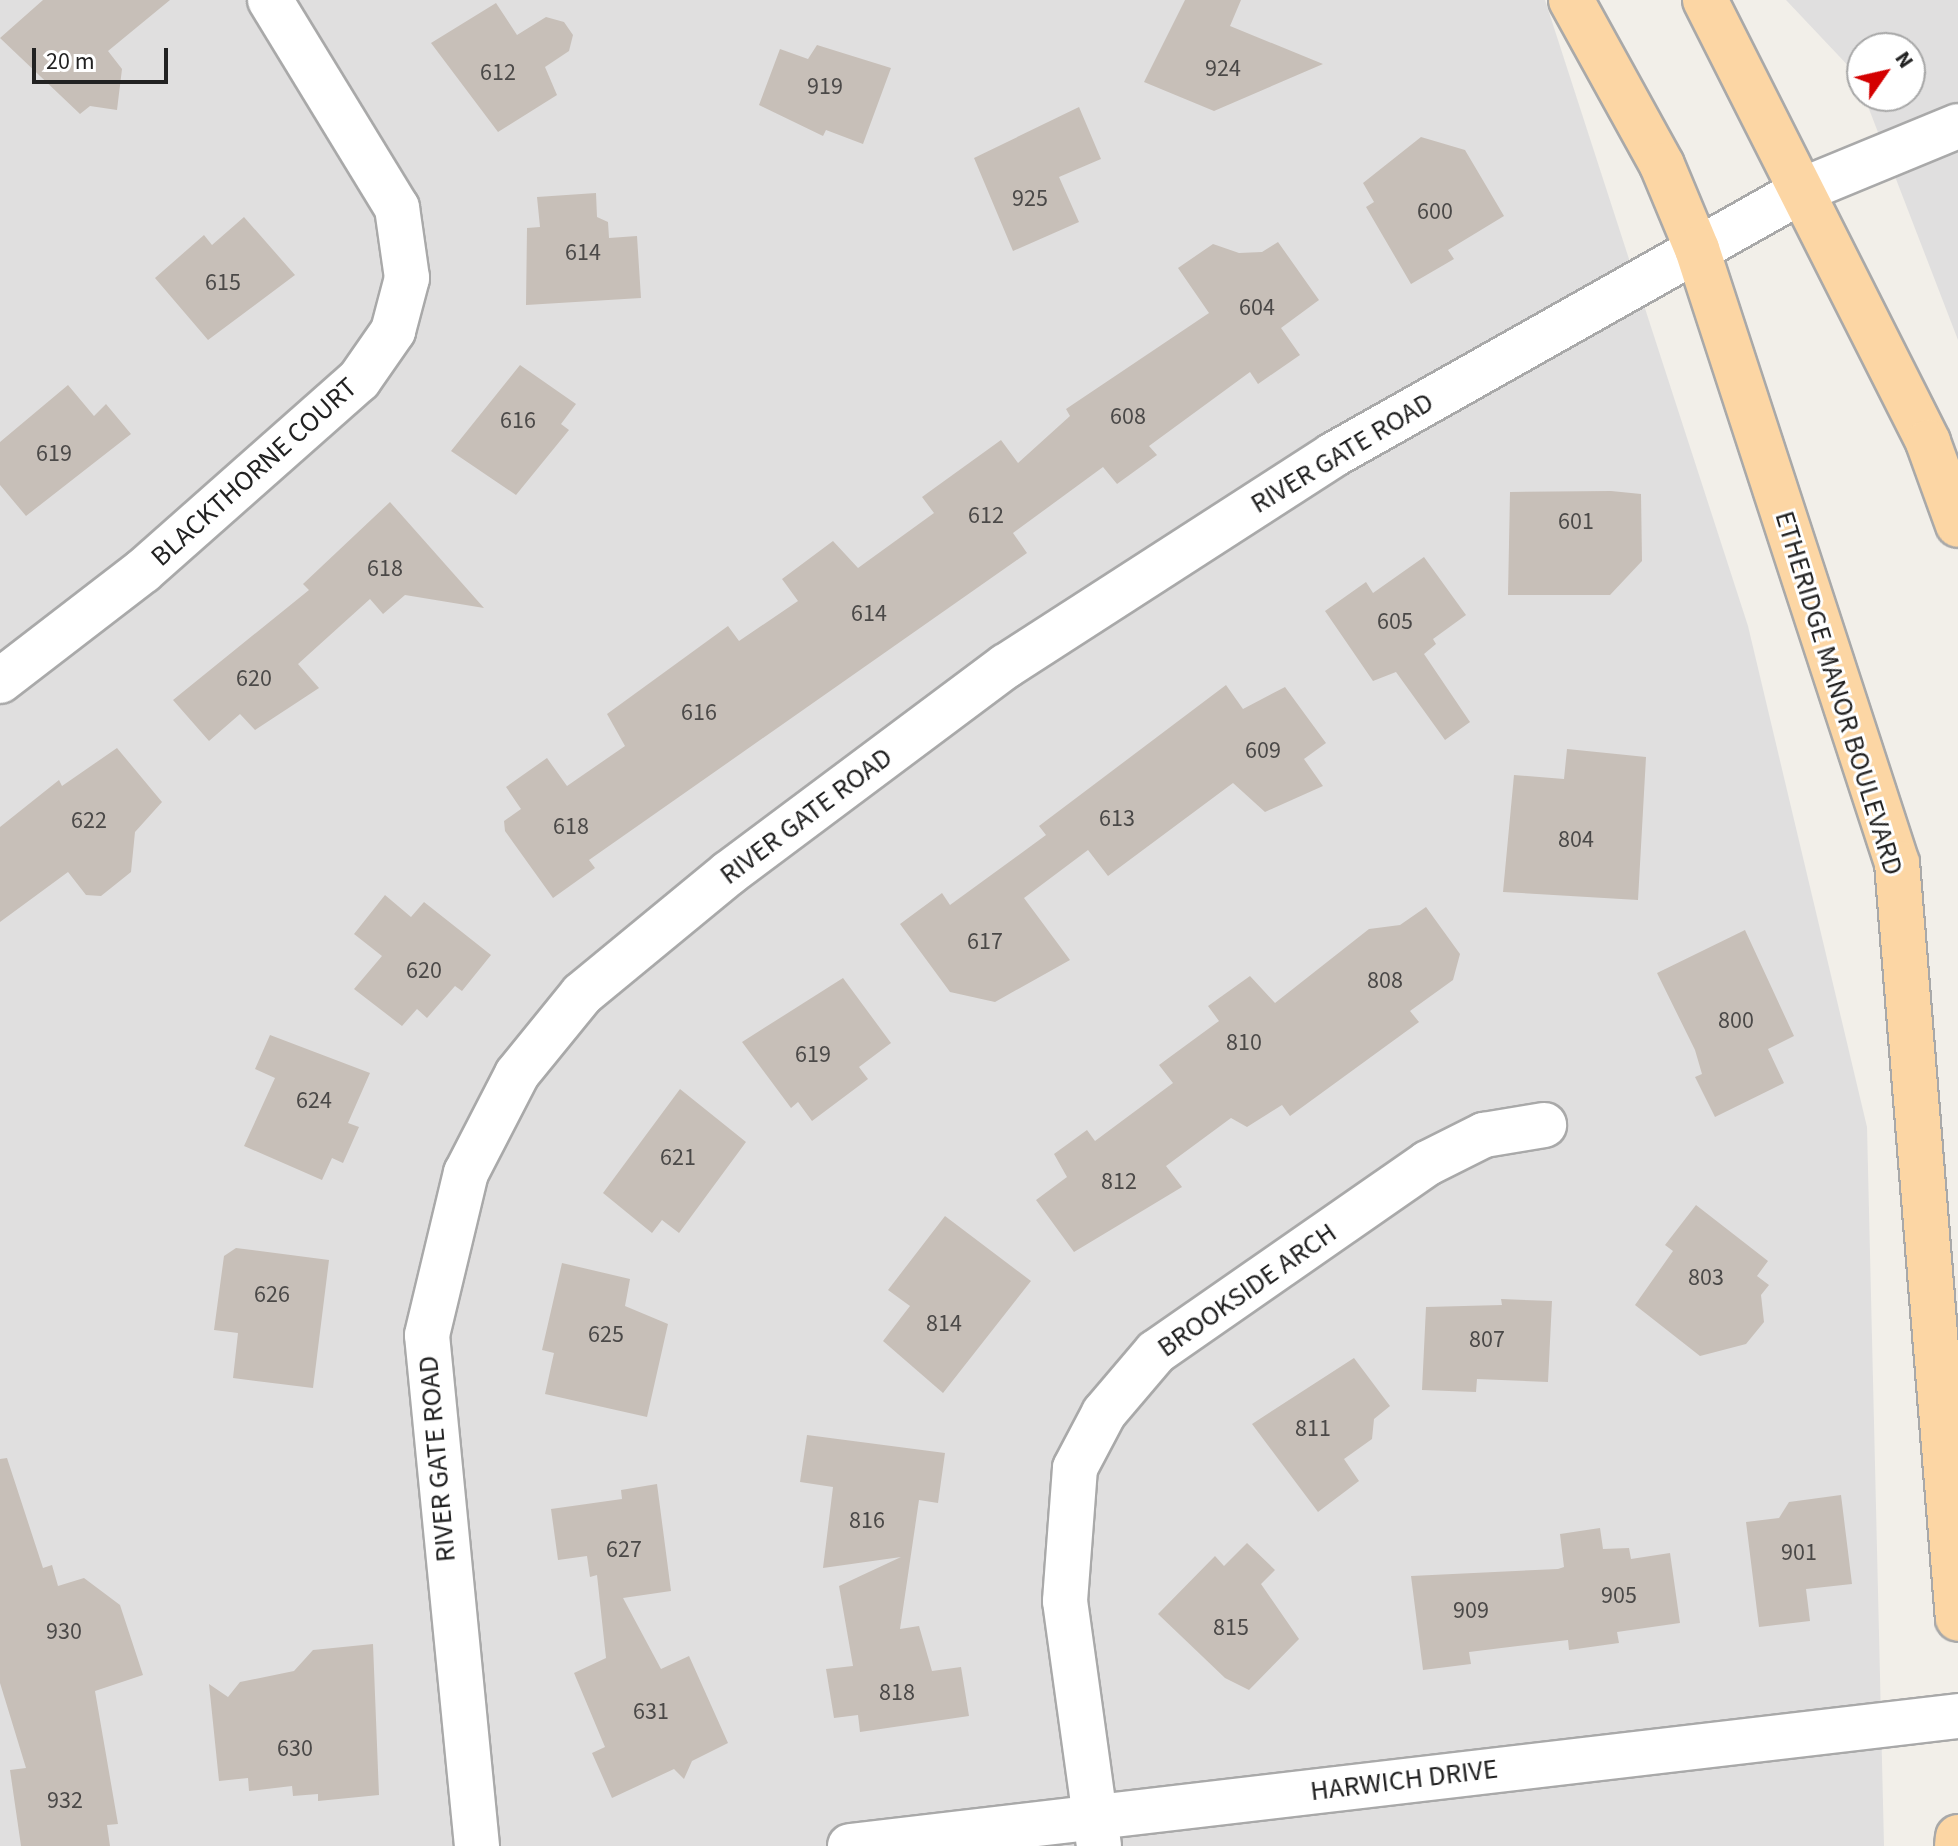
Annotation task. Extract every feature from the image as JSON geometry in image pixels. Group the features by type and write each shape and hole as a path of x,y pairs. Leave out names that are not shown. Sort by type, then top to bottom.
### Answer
{"main road":[{"name":"ETHERIDGE MANOR BOULEVARD","path":"1571,0 1662,165 1697,249 1897,863 1958,1619"},
{"path":"1705,0 1805,189 1928,442 1958,525"},
{"path":"1957,1846 1958,1837"}],"street":[{"name":"BLACKTHORNE COURT","path":"0,681 143,571 359,380 393,331 407,278 397,208 270,0"},
{"name":"RIVER GATE ROAD","path":"477,1846 427,1335 466,1173 517,1074 582,994 630,951 1006,666 1333,455 1805,189 1958,126"},
{"name":"BROOKSIDE ARCH","path":"1097,1831 1065,1601 1066,1536 1075,1468 1104,1413 1156,1352 1428,1163 1484,1135 1544,1125"},
{"name":"HARWICH DRIVE","path":"850,1846 1097,1831 1958,1716"}],"shaded area":[{"path":"0,0 1545,0 1748,626 1867,1127 1884,1846 0,1846"},
{"path":"1786,0 1958,0 1958,340 1870,112 1926,112 1926,32 1846,32 1846,63"}],"building":[{"path":"43,0 170,0 108,51 122,69 117,110 90,106 80,114 0,38"},
{"path":"1185,0 1241,0 1230,26 1323,64 1214,111 1144,82"},
{"path":"496,3 517,35 546,17 564,22 573,35 569,51 545,67 557,95 498,132 431,43"},
{"path":"817,45 891,68 863,144 826,130 823,136 759,105 780,49 808,59"},
{"path":"1079,107 1101,159 1059,177 1079,222 1013,251 974,158"},
{"path":"1421,137 1465,150 1504,216 1448,250 1454,259 1411,284 1366,207 1374,202 1363,183"},
{"path":"596,193 597,217 608,222 609,238 637,236 641,298 526,305 527,228 540,227 537,197"},
{"path":"244,217 295,275 208,340 155,278 204,235 212,245"},
{"path":"1278,242 1319,300 1281,328 1300,355 1258,384 1250,372 1149,446 1157,455 1117,484 1103,467 1013,533 1027,553 589,860 595,868 553,898 505,831 504,821 521,809 506,787 547,758 567,786 625,746 607,714 728,626 739,641 798,601 782,579 833,541 858,568 934,513 922,497 1001,440 1018,463 1070,416 1066,409 1209,313 1178,268 1213,244 1239,253 1262,252"},
{"path":"520,365 576,404 561,424 569,430 516,495 451,451"},
{"path":"68,385 94,416 106,404 131,434 26,516 0,485 0,442"},
{"path":"1611,491 1641,494 1642,561 1610,595 1508,595 1510,492"},
{"path":"390,502 484,608 405,595 383,614 370,599 298,664 319,688 255,730 240,714 209,741 173,700 309,590 303,584"},
{"path":"1424,557 1466,615 1433,639 1436,644 1424,654 1470,722 1445,740 1396,672 1373,681 1325,611 1366,582 1373,593"},
{"path":"1226,685 1243,709 1285,687 1326,743 1304,759 1323,786 1265,812 1233,783 1108,876 1088,850 1024,898 1070,960 995,1002 950,992 900,924 942,893 950,905 1046,835 1039,826"},
{"path":"117,748 162,802 135,832 131,872 101,896 86,895 68,872 0,922 0,827 59,780 62,786"},
{"path":"1567,749 1646,757 1638,900 1503,892 1514,775 1564,779"},
{"path":"385,895 411,917 424,902 491,955 462,991 455,986 427,1018 417,1009 402,1026 354,989 382,956 354,934"},
{"path":"1426,907 1460,954 1453,980 1410,1011 1419,1022 1290,1116 1282,1105 1247,1127 1231,1118 1166,1166 1182,1187 1074,1252 1036,1200 1067,1177 1054,1154 1087,1130 1095,1141 1173,1083 1159,1065 1219,1021 1208,1006 1250,976 1275,1003 1369,929 1400,925"},
{"path":"1745,930 1794,1036 1768,1049 1784,1083 1715,1117 1695,1077 1702,1074 1695,1050 1657,973"},
{"path":"843,978 891,1043 859,1067 868,1079 812,1121 798,1102 791,1108 742,1042"},
{"path":"270,1035 370,1073 348,1123 359,1127 343,1163 332,1158 322,1180 244,1146 275,1078 255,1069"},
{"path":"680,1089 746,1142 679,1233 662,1220 652,1233 603,1193"},
{"path":"1696,1205 1768,1261 1757,1276 1769,1285 1761,1295 1764,1322 1746,1344 1700,1356 1635,1305 1673,1251 1665,1245"},
{"path":"945,1216 1031,1281 943,1393 883,1341 910,1306 888,1290"},
{"path":"236,1248 329,1260 313,1388 233,1378 238,1333 214,1330 224,1256"},
{"path":"562,1263 630,1279 625,1306 668,1324 647,1417 545,1394 554,1353 542,1350"},
{"path":"1501,1299 1552,1301 1548,1382 1477,1379 1476,1392 1422,1390 1426,1307 1502,1305"},
{"path":"1354,1358 1390,1406 1374,1419 1372,1439 1344,1459 1359,1481 1318,1512 1252,1424"},
{"path":"807,1435 945,1453 938,1503 919,1500 900,1629 919,1626 932,1671 961,1667 969,1716 860,1732 858,1715 834,1718 826,1669 853,1666 839,1586 901,1557 823,1568 833,1487 800,1482"},
{"path":"7,1458 43,1568 52,1565 58,1586 84,1578 120,1605 143,1675 95,1691 118,1824 107,1825 110,1846 21,1846 10,1770 26,1768 0,1683 0,1459"},
{"path":"657,1484 671,1591 623,1598 661,1669 689,1656 728,1743 692,1761 684,1779 674,1769 612,1798 592,1753 605,1747 574,1673 606,1658 597,1575 590,1577 587,1556 558,1560 551,1509 622,1499 621,1490"},
{"path":"1841,1495 1852,1584 1806,1589 1810,1621 1759,1627 1746,1522 1779,1518 1789,1502"},
{"path":"1600,1528 1603,1549 1629,1548 1631,1559 1670,1553 1680,1623 1617,1632 1619,1643 1569,1650 1568,1640 1469,1652 1471,1664 1423,1670 1411,1576 1558,1569 1564,1567 1560,1534"},
{"path":"1247,1543 1275,1570 1261,1584 1299,1639 1249,1690 1225,1678 1158,1614 1215,1556 1224,1566"},
{"path":"373,1644 379,1795 318,1801 318,1794 293,1796 292,1786 249,1791 248,1778 219,1781 209,1684 228,1697 240,1682 294,1671 313,1650"}]}
